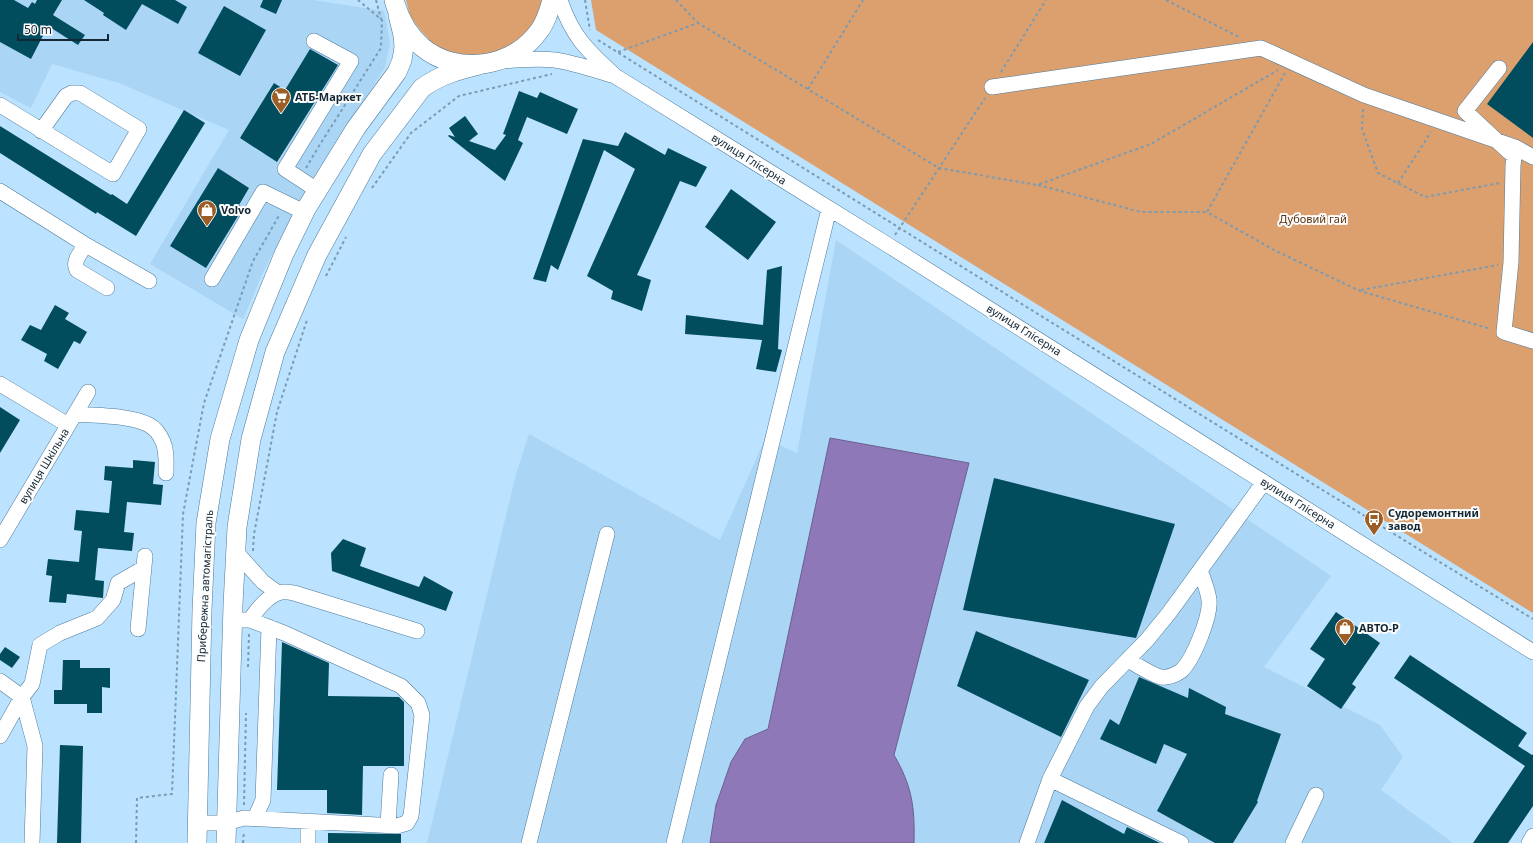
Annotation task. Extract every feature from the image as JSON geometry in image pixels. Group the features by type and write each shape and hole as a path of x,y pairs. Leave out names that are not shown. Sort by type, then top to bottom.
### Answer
{"main road":[{"path":"226,843 242,820 241,620 236,552 237,527 253,432 275,352 318,274 338,233 372,154 422,88 444,74 513,55 539,31 548,16 552,0"},
{"path":"392,12 422,47 440,58 459,64 488,63"},
{"name":"Прибережна автомагістраль","path":"197,843 202,610 206,523 220,439 249,340 284,254 305,210 356,128 397,72 402,60 404,47 403,35 392,12"},
{"path":"305,210 306,228 315,234 338,233"},
{"path":"284,254 298,248 307,252 318,274"}],"street":[{"path":"560,0 569,23 584,46 615,76"},
{"path":"314,40 351,61 285,169 317,190"},
{"path":"992,87 1261,48 1364,95 1515,147 1533,158"},
{"name":"вулиця Глісерна","path":"488,63 537,59 553,60 570,63 615,76 888,245 1533,652"},
{"path":"1499,68 1465,111 1510,152 1515,147"},
{"path":"0,105 41,131 113,174 140,129 80,93 72,93 66,96 41,131"},
{"path":"1515,147 1511,262 1504,332 1533,341"},
{"path":"212,279 264,192 305,210"},
{"path":"2,196 149,281"},
{"path":"674,843 829,208"},
{"path":"86,245 75,262 75,266 77,270 107,288"},
{"path":"0,384 72,420 121,418 149,425 158,433 163,442 166,452 166,473"},
{"name":"вулиця Шкільна","path":"0,540 88,392"},
{"path":"1028,843 1050,779 1087,706 1119,667 1128,660 1147,640 1264,482"},
{"path":"529,843 607,534"},
{"path":"236,552 252,572 278,593"},
{"path":"0,736 22,697 32,684 40,645 66,630 97,618 113,600 118,582 144,562 138,629"},
{"path":"1128,660 1160,677 1171,677 1181,670 1191,657 1204,628 1208,614 1209,600 1200,570"},
{"path":"241,620 278,593 294,593 417,631"},
{"path":"197,822 242,820 308,821 397,826 407,823 411,816 422,715 418,704 401,686 269,627 241,620"},
{"path":"242,820 263,800 269,627"},
{"path":"0,681 22,697 35,746 32,843"},
{"path":"388,825 390,775"},
{"path":"1050,779 1181,843"},
{"path":"1292,843 1316,795"},
{"path":"308,821 308,843"},
{"path":"1529,843 1533,836"}],"path":[{"path":"358,0 392,12"},
{"path":"376,0 392,12"},
{"path":"585,0 591,32"},
{"path":"676,0 698,23 939,168 1037,185 1141,212 1207,212 1274,250 1360,291 1504,332"},
{"path":"808,89 863,0"},
{"path":"888,245 992,87 1046,0"},
{"path":"1166,0 1241,38"},
{"path":"381,48 392,12"},
{"path":"618,52 698,23"},
{"path":"594,37 899,229 1260,453 1533,619"},
{"path":"1037,185 1151,144 1292,62"},
{"path":"1207,212 1292,62"},
{"path":"371,190 411,133 459,96 556,73"},
{"path":"1364,95 1362,129 1378,173 1425,197 1513,181"},
{"path":"1398,183 1438,121"},
{"path":"318,274 338,233"},
{"path":"1360,291 1511,262"},
{"path":"252,572 254,534 277,412 307,318"},
{"path":"241,620 248,671"},
{"path":"244,843 242,820 247,710"}],"shaded area":[{"path":"0,0 313,0 384,11 390,43 385,67 302,200 265,268 243,319 150,264 229,130 119,83 52,64 31,108 0,92"},
{"path":"836,240 1331,576 1264,667 1380,725 1403,757 1381,790 1453,843 914,843 914,818 723,781 716,805 710,843 427,843 516,474 529,434 720,540 765,439 797,453"},
{"path":"830,438 969,463 894,755 909,787 914,818 914,843 710,843 716,805 731,762 745,739 768,729"}],"green space":[{"path":"406,0 544,0 532,26 513,46 490,54 471,56 452,53 436,47 421,31 410,16"},
{"name":"Дубовий гай","path":"591,0 1533,0 1533,613 596,30"}],"building":[{"path":"0,0 14,0 28,8 32,2 35,4 37,0 62,0 53,15 85,35 78,45 48,26 31,59 0,42"},
{"path":"84,0 175,0 187,7 178,24 142,4 126,30"},
{"path":"263,0 282,0 276,14 260,7"},
{"path":"224,6 266,30 240,76 198,53"},
{"path":"1533,42 1533,138 1487,104"},
{"name":"АТБ-Маркет","path":"310,49 338,65 277,162 240,138 274,83 285,90"},
{"path":"519,91 537,98 540,92 578,109 567,134 527,117 518,140 523,143 505,181 448,136 455,137 449,128 465,116 478,134 469,141 495,150 506,135 503,134"},
{"path":"184,110 205,123 136,236 97,212 96,214 0,153 0,126 127,204"},
{"path":"625,132 665,155 668,148 707,167 696,187 680,181 637,275 651,280 642,311 611,299 613,291 587,276 635,169 604,150 558,270 551,265 546,282 533,279 583,139 618,146"},
{"name":"Volvo","path":"218,168 249,188 239,205 243,208 206,268 170,246"},
{"path":"731,189 776,222 748,260 705,227"},
{"path":"782,266 778,349 782,350 776,372 756,369 762,340 685,334 686,315 763,325 767,270"},
{"path":"55,305 69,313 65,319 87,332 80,344 74,341 58,369 44,361 47,354 21,340 30,325 41,330"},
{"path":"0,407 20,420 0,453"},
{"path":"133,460 155,462 153,484 163,485 161,505 127,502 124,532 134,533 132,551 98,548 95,580 104,581 103,598 67,594 66,603 49,602 52,576 46,575 48,559 79,562 82,531 74,530 76,510 109,513 112,481 104,480 105,466 133,468"},
{"path":"994,478 1175,524 1136,638 963,610"},
{"path":"343,539 366,548 360,566 419,587 424,576 453,592 446,611 332,571 331,553"},
{"path":"1336,612 1380,643 1352,684 1356,687 1341,709 1307,686 1325,659 1310,649"},
{"path":"976,631 1089,680 1061,737 957,686"},
{"path":"282,642 329,663 328,696 399,697 404,702 404,766 363,766 362,815 327,813 327,790 277,790"},
{"path":"5,647 20,657 12,668 0,660 0,654"},
{"path":"1410,655 1527,733 1518,746 1532,755 1533,754 1533,806 1508,843 1473,843 1525,766 1394,678"},
{"path":"63,660 80,660 80,668 110,668 110,688 102,687 102,713 87,713 87,704 54,704 54,690 62,690"},
{"path":"1139,677 1188,698 1189,688 1226,707 1225,714 1281,734 1257,801 1258,802 1233,843 1215,843 1157,811 1187,754 1164,744 1156,764 1100,739 1110,719 1119,725"},
{"path":"60,745 83,746 81,843 57,843"},
{"path":"1062,800 1124,834 1127,827 1160,843 1044,843"},
{"path":"328,833 401,834 401,843 328,843"}],"place":[{"name":"АТБ-Маркет","path":"281,114"},
{"name":"Volvo","path":"207,227"},
{"name":"Судоремонтний завод","path":"1374,536"},
{"name":"АВТО-Р","path":"1345,645"}]}
